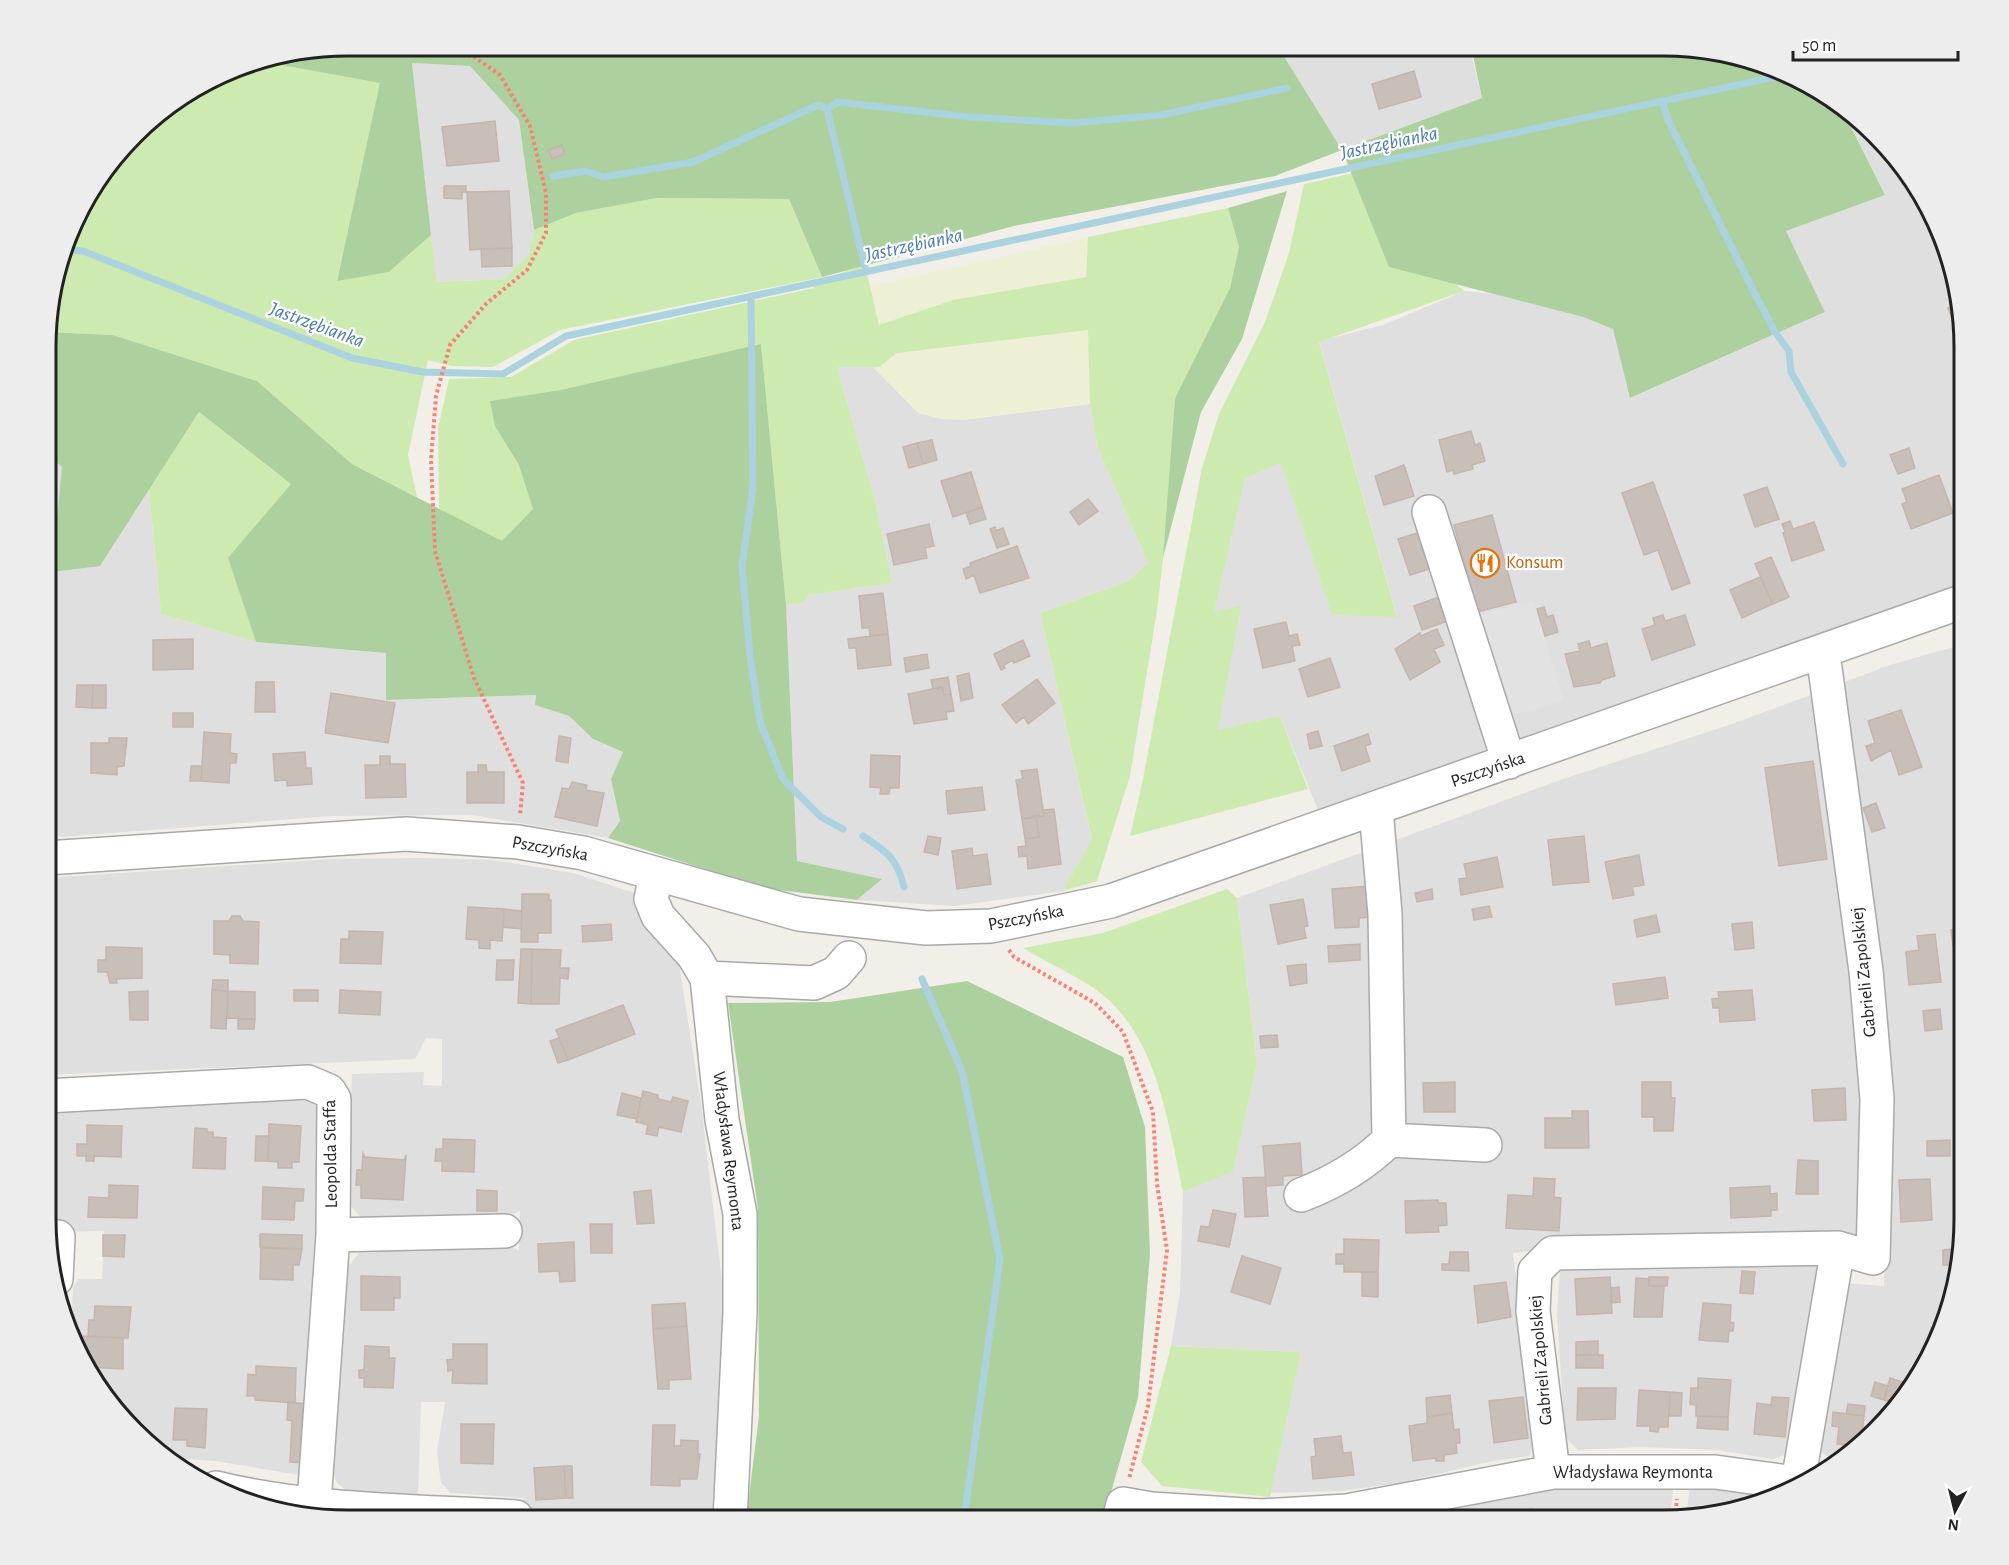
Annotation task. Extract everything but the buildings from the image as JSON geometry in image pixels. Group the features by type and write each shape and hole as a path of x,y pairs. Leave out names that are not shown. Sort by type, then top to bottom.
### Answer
{"street":[{"path":"1429,512 1509,762"},
{"name":"Pszczyńska","path":"56,857 406,834 518,842 583,853 799,914 926,928 991,926 1111,901 1954,605"},
{"name":"Gabrieli Zapolskiej","path":"1553,1472 1533,1311 1535,1271 1553,1253 1838,1248 1873,1258 1877,1099 1866,971 1825,668 1820,652"},
{"path":"1376,809 1385,914 1389,1140"},
{"name":"Władysława Reymonta","path":"656,874 651,900 658,916 694,956 706,978 722,1120 740,1215 740,1313 730,1510"},
{"path":"706,978 814,983 836,973 849,958"},
{"name":"Leopolda Staffa","path":"56,1095 308,1082 330,1091 333,1099 333,1235 314,1503"},
{"path":"1301,1195 1333,1183 1369,1159 1389,1140 1485,1145"},
{"path":"333,1235 505,1231"},
{"path":"57,1251 58,1237"},
{"path":"1802,1474 1838,1248"},
{"name":"Władysława Reymonta","path":"1352,1510 1553,1472 1715,1472 1788,1481"},
{"path":"264,1498 377,1510"},
{"name":"Władysława Reymonta","path":"1141,1510 1167,1510"}],"path":[{"path":"473,56 500,75 530,126 546,192 546,234 527,270 486,304 450,345 440,384 431,460 435,551 474,678 523,783 518,842"},
{"path":"991,926 1014,957 1095,1003 1123,1032 1153,1112 1157,1184 1167,1250 1148,1406 1122,1510"}],"shaded area":[{"path":"1284,56 1472,56 1482,98 1342,150"},
{"path":"412,63 470,66 519,120 534,230 528,255 504,279 436,282"},
{"path":"1850,124 1893,169 1915,201 1924,218 1944,271 1951,308 1954,346 1954,587 1319,813 1280,716 1213,736 1204,620 1242,473 1285,458 1397,616 1319,341 1383,325 1464,291 1494,294 1583,317 1614,329 1631,398 1825,312 1786,231 1885,195"},
{"path":"837,367 879,367 962,420 1090,404 1098,448 1148,563 1128,581 1040,613 1092,840 1063,891 955,906 857,900 882,879 797,861 786,605 804,603 808,595 891,583 874,497"},
{"path":"56,461 62,466 100,566 149,490 161,614 256,642 386,653 386,700 536,695 535,705 569,716 593,739 623,752 611,779 620,821 608,838 472,815 333,816 56,837"},
{"path":"1534,602 1564,701 1505,717 1475,616"},
{"path":"1954,647 1953,1238 1944,1294 1924,1347 1915,1364 1893,1396 1868,1424 1828,1457 1821,1452 1823,1416 1844,1283 1884,1286 1889,1141 1834,686 1890,665"},
{"path":"1822,691 1856,922 1867,1244 1568,1247 1513,1253 1523,1328 1534,1446 1529,1456 1493,1461 1399,1483 1341,1491 1268,1493 1301,1352 1171,1346 1180,1293 1183,1192 1233,1170 1257,1064 1237,898 1560,780 1729,725"},
{"path":"331,859 493,860 573,873 638,894 677,951 701,1104 724,1299 725,1390 714,1510 524,1510 523,1498 451,1493 441,1483 437,1452 445,1402 421,1402 418,1494 347,1491 337,1483 330,1461 342,1274 364,1247 504,1242 519,1251 520,1210 505,1221 370,1227 346,1201 352,1074 424,1072 423,1085 442,1086 442,1039 426,1038 415,1059 56,1075 56,877"},
{"path":"309,1100 320,1110 308,1468 299,1475 215,1461 184,1459 141,1424 116,1396 94,1364 72,1314 73,1288 78,1279 102,1279 104,1231 56,1232 56,1112"},
{"path":"1825,1254 1790,1453 1773,1459 1717,1450 1642,1447 1578,1450 1565,1437 1557,1315 1560,1267"},
{"path":"1691,1480 1758,1493 1738,1500 1687,1508"},
{"path":"1674,1481 1671,1510 1455,1510 1544,1488"}],"green space":[{"path":"327,56 1284,56 1342,150 1275,176 1014,226 822,277 789,199 657,198 576,213 534,230 519,120 470,66 412,63 431,235 389,272 337,281 380,83 276,64"},
{"path":"1473,56 1682,56 1719,61 1756,71 1808,94 1850,124 1885,195 1786,231 1825,312 1630,398 1613,329 1583,317 1389,267 1342,150 1482,98"},
{"path":"276,64 381,83 337,280 389,272 431,235 437,282 504,279 528,255 534,230 576,213 657,198 789,199 822,277 560,330 493,367 452,366 428,360 408,455 417,497 352,464 257,381 113,335 56,332 65,271 85,218 94,201 128,155 169,116 218,85"},
{"path":"1386,166 1409,243 1464,291 1319,342 1397,617 1332,615 1281,463 1245,478 1214,612 1241,606 1218,730 1280,716 1308,789 1130,836 1202,468 1219,414 1265,322 1289,253 1304,184"},
{"path":"1287,191 1242,339 1201,412 1163,558 1175,398 1230,288 1239,247 1228,208"},
{"path":"1228,208 1239,247 1230,288 1175,398 1167,524 1157,611 1130,776 1097,881 1063,891 1092,839 1040,613 1128,581 1148,563 1098,448 1090,404 1088,330 897,353 879,367 837,367 874,497 892,583 808,595 804,603 786,605 761,345 525,460 536,510 503,549 439,508 438,428 449,379 511,377 574,340 814,288 812,283 865,265 879,325 953,300 1086,277 1088,237"},
{"path":"1088,237 1086,277 953,300 879,325 870,286"},
{"path":"1089,330 1090,404 962,420 941,419 918,413 873,367 897,353"},
{"path":"56,332 113,335 257,381 352,464 502,541 533,509 519,465 495,426 490,401 561,390 761,344 786,605 797,861 882,879 857,900 764,888 608,838 620,821 611,779 623,752 593,739 569,716 535,705 536,695 386,700 386,653 256,642 228,558 291,484 199,412 100,566 56,572 56,530 62,467 56,462"},
{"path":"199,412 291,484 229,558 256,642 161,614 149,490"},
{"path":"1227,889 1237,898 1257,1064 1233,1171 1183,1192 1172,1137 1157,1081 1133,1029 1116,1007 1095,989 1023,948 1103,933"},
{"path":"967,981 1123,1057 1145,1127 1150,1254 1138,1398 1106,1510 747,1510 759,1416 758,1209 728,1003 830,1002"},
{"path":"1171,1346 1301,1352 1270,1497 1162,1486 1141,1462"}],"waterway":[{"name":"Jastrzębianka","path":"72,250 83,251 352,358 423,372 503,374 566,336 1773,77"},
{"path":"827,109 838,102 969,117 1073,123 1161,115 1287,88"},
{"path":"1662,101 1668,120 1753,290 1775,332 1789,351 1791,372 1843,464"},
{"path":"553,176 586,171 603,177 693,162 818,105 827,109"},
{"path":"827,109 866,271"},
{"path":"751,296 753,488 742,566 750,656 760,722 783,779 821,817 843,829"},
{"path":"863,836 890,857 898,869 904,887"},
{"path":"922,979 962,1071 1000,1259 965,1510"}],"place":[{"name":"Konsum","path":"1485,563"}]}
